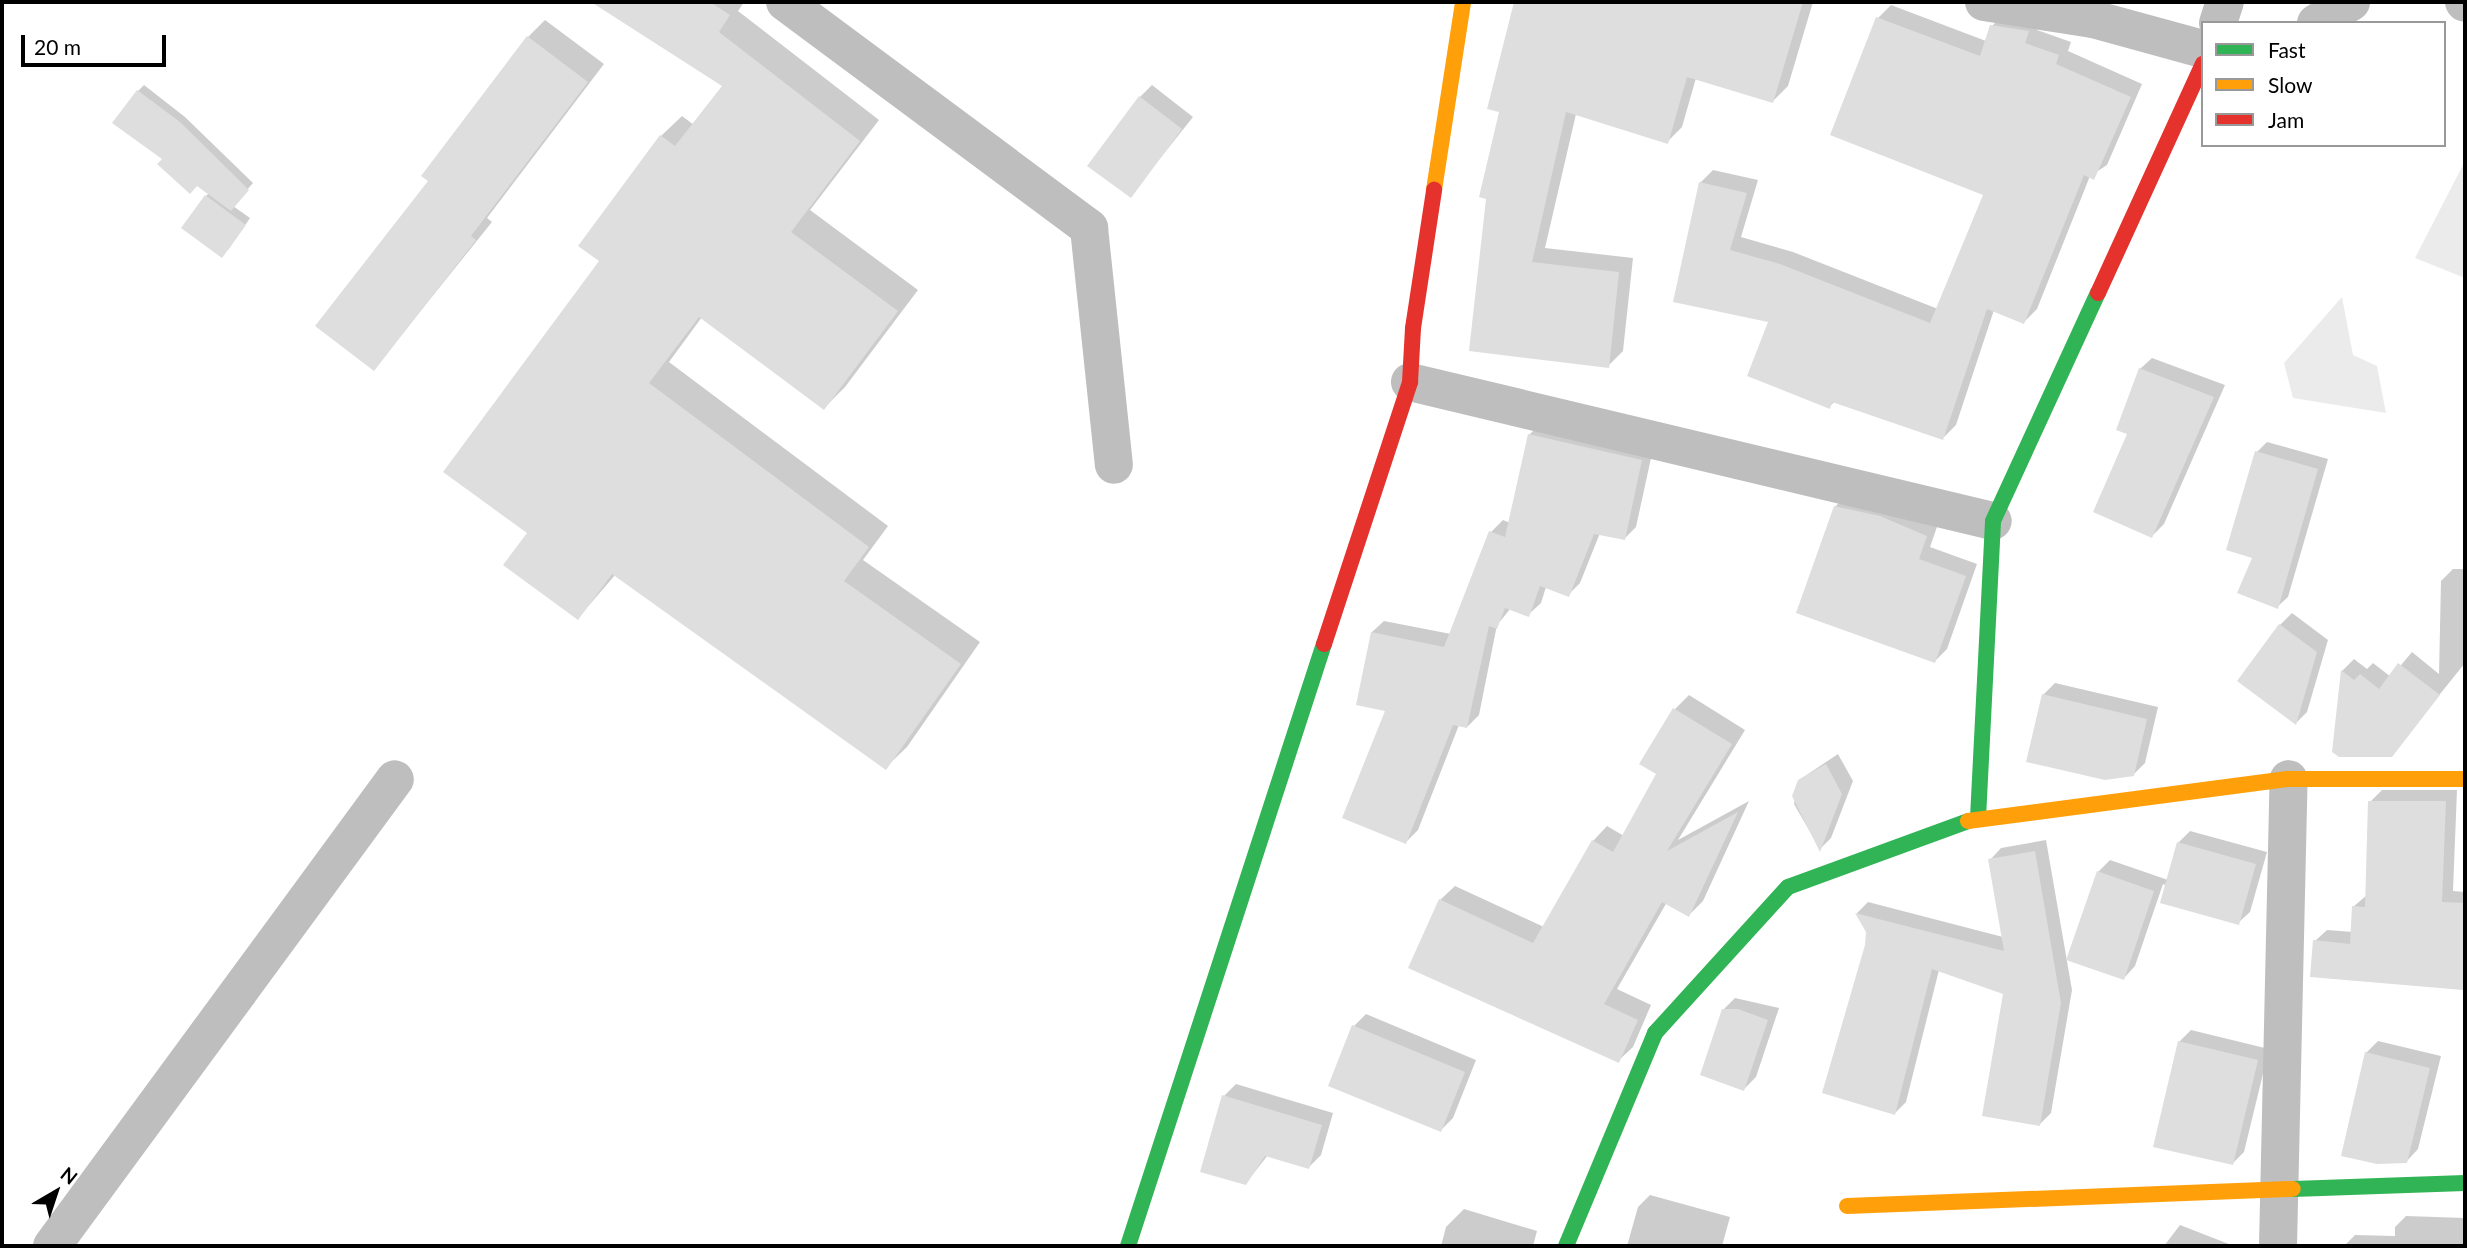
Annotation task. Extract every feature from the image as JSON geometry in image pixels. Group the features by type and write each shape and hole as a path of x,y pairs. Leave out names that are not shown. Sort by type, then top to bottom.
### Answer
{"street":[{"path":"785,2 1089,228 1114,465"},
{"path":"1128,1246 1410,382 1413,328 1463,2"},
{"path":"1984,2 2093,19 2201,48"},
{"path":"2219,21 2224,2"},
{"path":"2319,21 2351,2"},
{"path":"1978,818 1993,521 2201,68"},
{"path":"1410,382 1993,521"},
{"path":"52,1246 395,779"},
{"path":"2278,1246 2289,779"},
{"path":"1566,1246 1656,1033 1788,887 1978,818 2289,779 2465,779"},
{"path":"1847,1206 2465,1183"}],"shaded area":[{"path":"2465,161 2465,278 2415,258"},
{"path":"2342,297 2353,355 2377,366 2386,413 2293,398 2284,363"}],"building":[{"path":"591,2 710,2 730,15 719,32 860,141 791,232 898,311 824,410 699,317 649,383 869,547 844,581 961,664 886,770 612,574 578,620 503,565 527,533 443,472 599,261 578,246 660,135 675,146 722,86"},
{"path":"1514,2 1803,2 1773,103 1687,77 1668,144 1566,112 1532,262 1619,272 1609,368 1469,351 1486,199 1479,197 1499,112 1487,109"},
{"path":"1876,17 1980,56 1990,25 2029,31 2025,43 2059,55 2056,64 2131,97 2094,180 2084,175 2024,324 1987,309 1943,440 1832,402 1830,409 1747,376 1768,322 1673,302 1699,182 1747,193 1730,250 1780,264 1930,323 1983,195 1830,135"},
{"path":"527,36 588,82 471,236 476,240 374,371 315,326 428,181 421,176"},
{"path":"137,90 180,122 249,190 231,211 197,186 190,194 157,164 162,159 112,123"},
{"path":"1139,96 1182,129 1131,198 1087,166"},
{"path":"205,195 246,225 222,258 181,228"},
{"path":"2139,368 2214,397 2152,538 2093,512 2127,434 2116,430"},
{"path":"1528,434 1642,460 1625,540 1594,534 1569,597 1540,586 1529,617 1505,608 1497,629 1489,626 1467,728 1453,725 1406,844 1342,818 1385,711 1356,705 1371,632 1444,647 1489,531 1505,537"},
{"path":"2255,451 2318,469 2278,609 2237,593 2252,558 2226,550"},
{"path":"1834,506 1880,516 1927,536 1919,559 1966,576 1935,663 1796,613"},
{"path":"2279,624 2317,652 2296,725 2237,681"},
{"path":"2398,663 2440,695 2392,757 2339,757 2332,752 2341,670 2354,680 2360,674 2379,689"},
{"path":"2042,694 2147,719 2134,776 2105,780 2026,762"},
{"path":"1673,708 1732,744 1667,851 1738,812 1689,917 1662,902 1604,1004 1638,1020 1619,1063 1408,968 1439,899 1533,943 1592,840 1613,852 1656,774 1639,764"},
{"path":"1826,764 1842,794 1820,852 1792,796 1798,780"},
{"path":"2368,801 2446,801 2442,902 2465,903 2463,990 2310,977 2313,940 2350,944 2352,906 2365,907"},
{"path":"2177,842 2256,864 2239,925 2160,903"},
{"path":"2035,851 2061,1003 2040,1126 1982,1116 2003,994 1932,969 1895,1115 1822,1093 1865,945 1866,932 1855,913 2004,951 1988,859"},
{"path":"2097,871 2154,891 2124,980 2066,960"},
{"path":"1722,1009 1738,1009 1768,1020 1744,1091 1700,1075"},
{"path":"1352,1025 1465,1072 1441,1132 1328,1086"},
{"path":"2178,1041 2258,1060 2233,1165 2153,1147"},
{"path":"2365,1052 2430,1068 2407,1163 2377,1164 2341,1156"},
{"path":"1222,1095 1322,1125 1309,1169 1265,1156 1246,1185 1200,1172"}],"traffic: fast":[{"path":"1978,818 1993,521 2098,293"},
{"path":"1128,1246 1324,644"},
{"path":"1566,1246 1655,1033 1788,887 1968,821"},
{"path":"2293,1189 2465,1183"}],"traffic: slow":[{"path":"1434,190 1463,2"},
{"path":"1968,821 2289,779 2465,779"},
{"path":"1847,1206 2293,1189"}],"traffic: jam":[{"path":"2098,293 2201,68"},
{"path":"1324,644 1410,382 1413,328 1434,190"}]}
